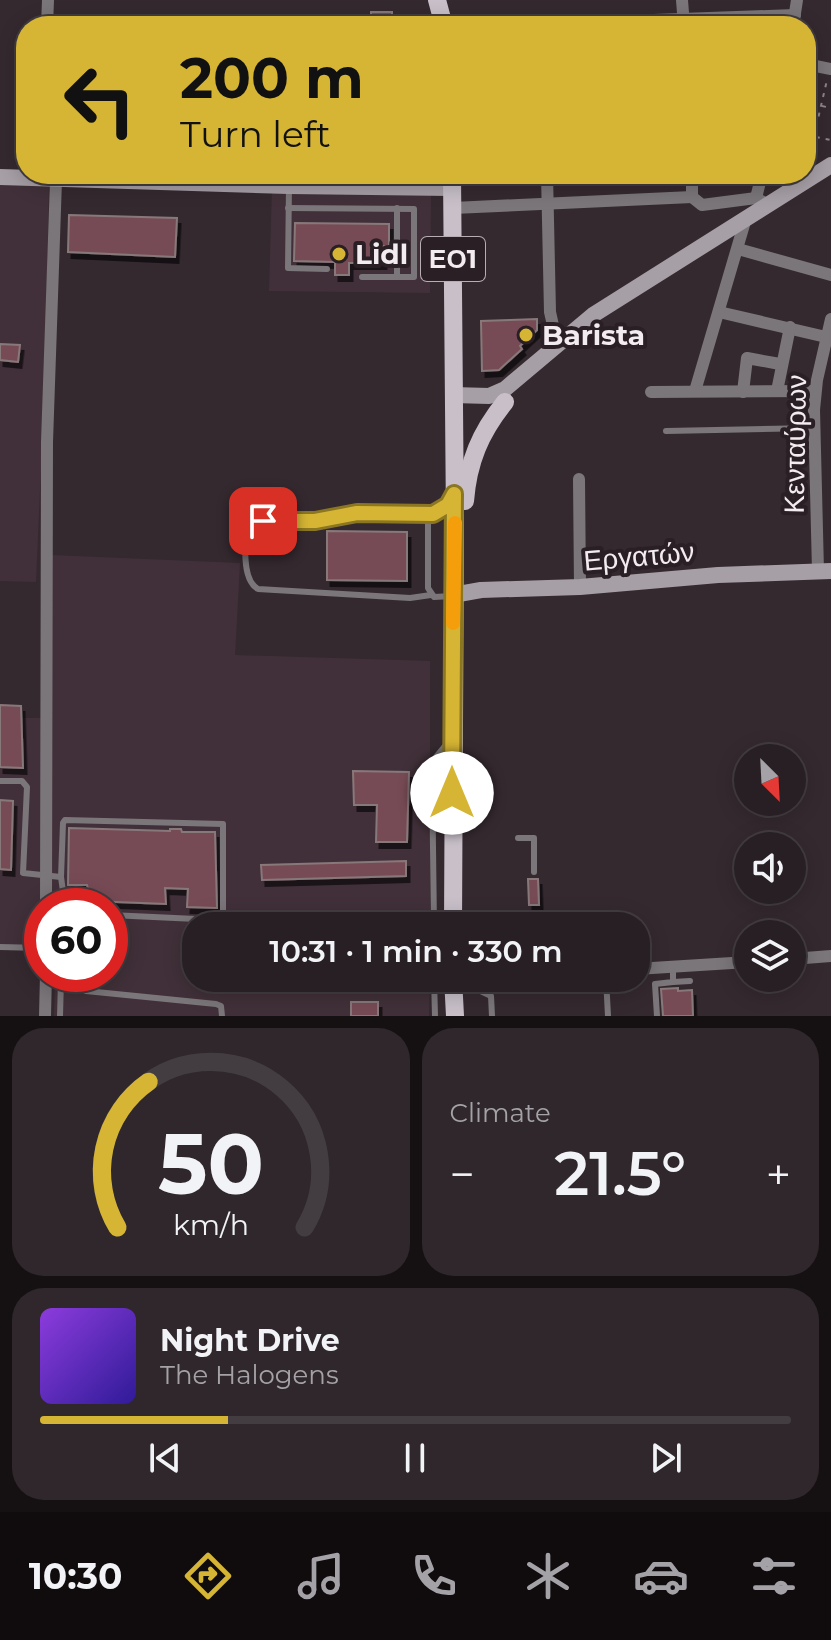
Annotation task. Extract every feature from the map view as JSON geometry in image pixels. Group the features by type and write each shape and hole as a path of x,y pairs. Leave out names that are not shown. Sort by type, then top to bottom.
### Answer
{"main road":[{"name":"ΕΟ1","path":"452,184 455,522 453,912"},
{"path":"455,522 465,503 474,451 505,402"},
{"path":"454,992 455,1016"}],"street":[{"path":"46,888 47,184"},
{"path":"228,184 354,184"},
{"path":"547,184 550,312 557,343"},
{"path":"692,184 692,197"},
{"path":"762,184 762,202"},
{"path":"454,401 493,396 509,386 593,315 746,218 762,202 796,184"},
{"path":"453,208 692,197 702,205 762,202"},
{"path":"695,391 746,218"},
{"path":"738,249 831,275"},
{"path":"719,312 826,337"},
{"name":"Κενταύρων","path":"824,571 814,428 815,391 831,319"},
{"path":"777,391 780,364 790,327"},
{"path":"743,392 747,358 780,364"},
{"path":"454,401 493,406 505,402 537,362"},
{"path":"651,392 815,391"},
{"path":"579,479 580,587"},
{"name":"Εργατών","path":"453,595 481,590 580,587 718,575 824,571"},
{"path":"806,958 831,956"},
{"path":"650,968 734,963"},
{"path":"45,1016 46,992"}],"lane":[{"path":"289,186 288,268 327,269"},
{"path":"288,208 414,209 414,277 362,277"},
{"path":"397,208 397,277"},
{"path":"666,431 814,428"},
{"path":"431,595 428,588 428,520 448,505 454,494"},
{"path":"433,514 357,513 315,521 263,521 251,526 247,533 247,575 252,586 258,589 410,598 453,595"},
{"path":"434,912 432,769 436,757 452,737"},
{"path":"0,781 22,781 27,787 23,873 61,877"},
{"path":"63,888 65,820 223,824 223,912 218,920 128,916"},
{"path":"518,838 534,838 534,872"},
{"path":"0,947 24,948"},
{"path":"673,966 673,982"},
{"path":"657,1016 655,984 690,981"},
{"path":"60,1016 61,992"},
{"path":"96,992 216,1004 221,1006 222,1016"},
{"path":"434,992 435,1016"},
{"path":"483,992 491,996 492,1016"},
{"path":"607,992 608,1016"}],"path":[{"path":"816,127 830,69"},
{"path":"821,106 831,108"}],"shaded area":[{"path":"0,183 49,185 36,582 0,581"},
{"path":"272,188 431,191 430,293 269,291"},
{"path":"52,555 240,563 235,655 430,661 430,912 182,912 182,992 430,992 429,1016 54,1016 55,992 128,992 128,888 24,888 24,951 0,950 0,718 52,718"}],"building":[{"path":"371,12 392,12 392,16 371,16"},
{"path":"69,215 177,218 175,257 68,252"},
{"name":"Lidl","path":"295,223 389,224 389,246 384,246 383,263 349,263 349,275 335,275 335,262 294,261"},
{"path":"537,319 537,330 520,346 522,349 499,370 482,371 481,321"},
{"path":"0,344 20,345 18,362 0,360"},
{"path":"327,531 407,532 407,581 327,580"},
{"path":"0,705 21,706 23,768 0,767"},
{"path":"353,771 409,772 407,842 376,842 377,805 354,805"},
{"path":"0,800 13,801 11,870 0,869"},
{"path":"69,828 215,832 217,908 187,907 188,889 165,888 166,904 128,902 128,888 68,885"},
{"path":"406,861 406,876 262,880 261,865"},
{"path":"528,879 538,879 539,905 529,905"},
{"path":"678,988 678,991 692,990 693,1016 663,1016 661,989"},
{"path":"351,1002 378,1002 378,1016 351,1016"}],"slow traffic":[{"path":"453,623 455,523"}],"place":[{"name":"Lidl","path":"339,254"},
{"name":"Barista","path":"526,335"}],"route":[{"path":"263,521 315,521 357,513 433,514 448,505 454,494 452,793"}]}
